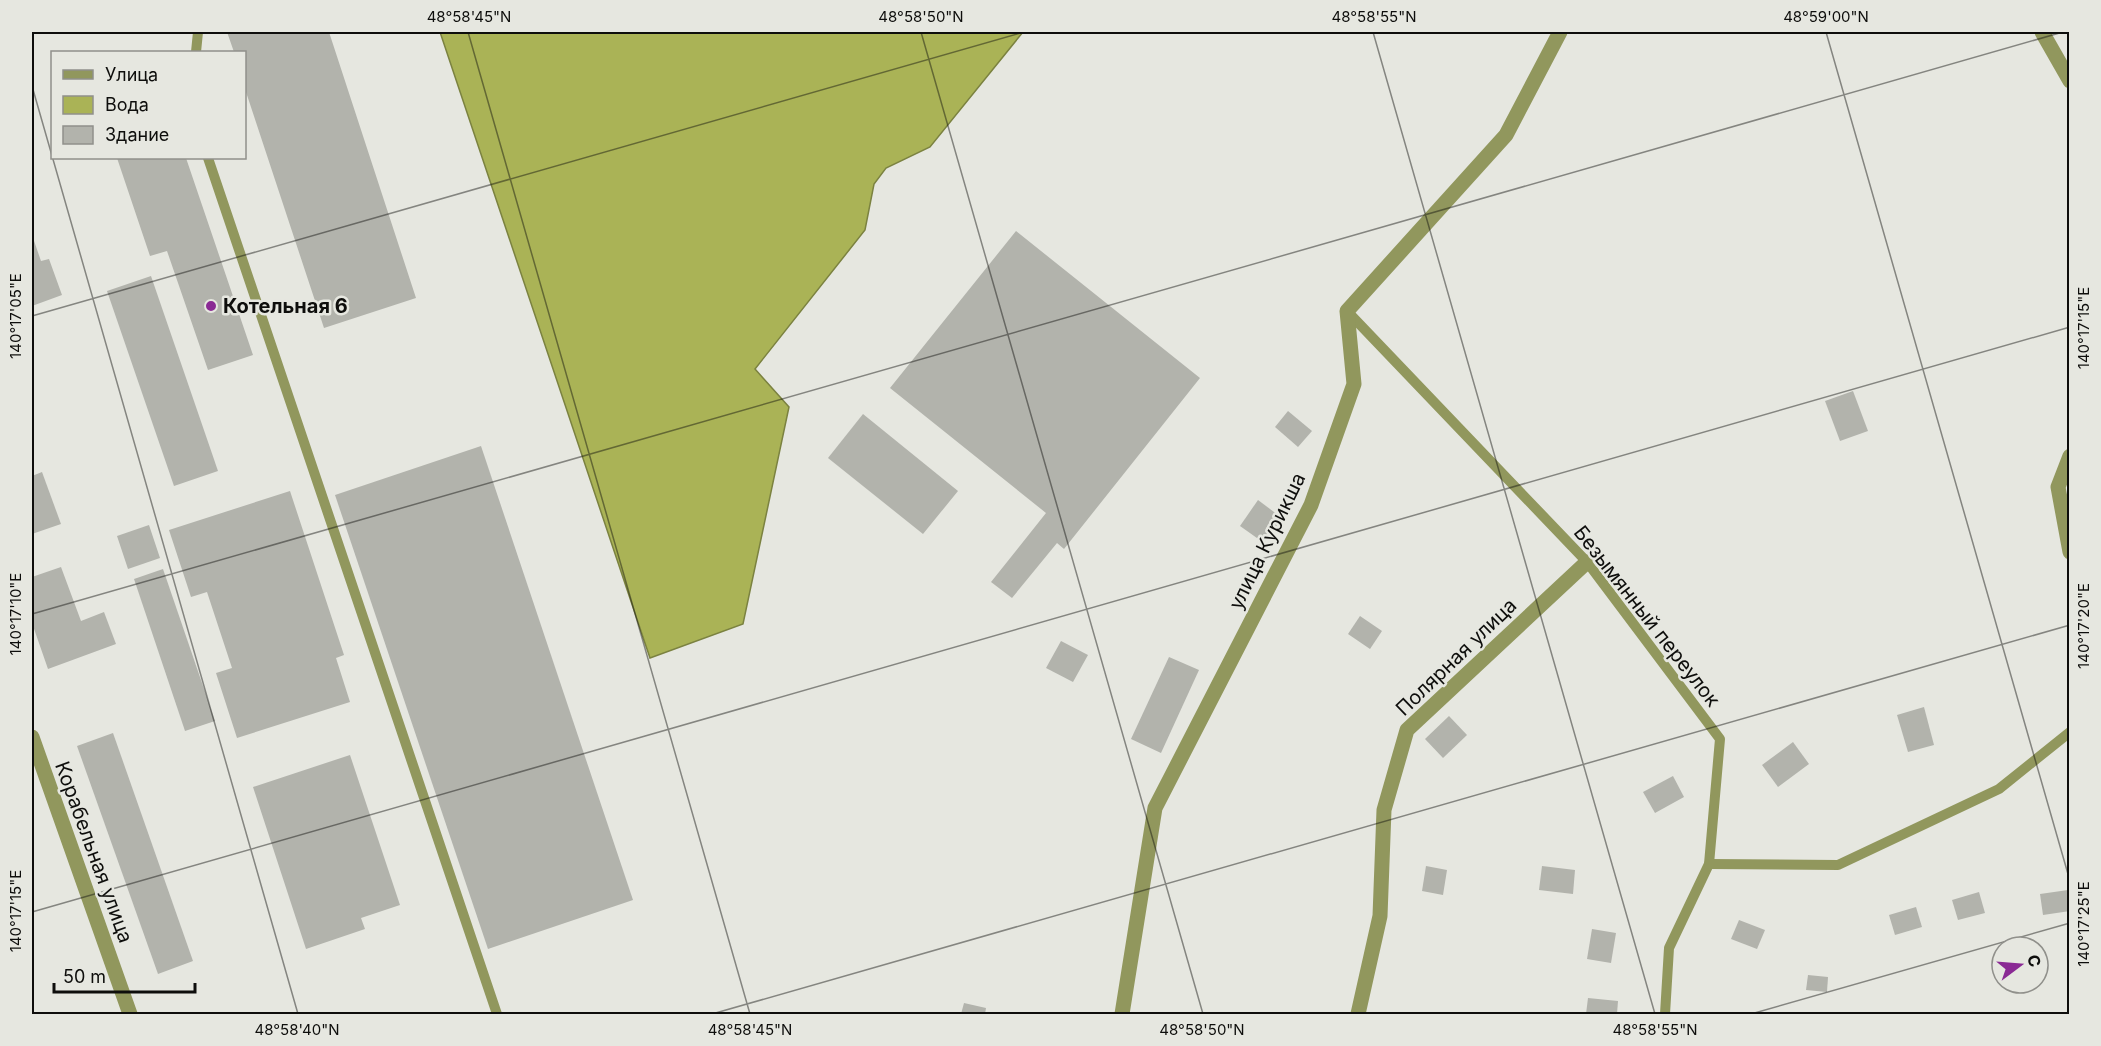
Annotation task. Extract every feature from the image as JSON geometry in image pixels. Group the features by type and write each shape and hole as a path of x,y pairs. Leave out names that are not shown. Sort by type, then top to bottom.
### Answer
{"street":[{"path":"1347,311 1506,135 1560,32"},
{"path":"2042,32 2068,74"},
{"name":"улица Курикша","path":"1122,1014 1155,808 1311,505 1353,384 1347,311"},
{"path":"2070,456 2058,487 2070,552"},
{"name":"Полярная улица","path":"1358,1014 1380,916 1384,810 1407,730 1587,562"},
{"name":"Корабельная улица","path":"32,737 130,1014"}],"lane":[{"path":"196,51 198,32"},
{"path":"208,159 496,1014"},
{"name":"Безымянный переулок","path":"1347,311 1587,562 1720,739 1709,864 1669,948 1665,1014"},
{"path":"1709,864 1838,865 1999,789 2070,732"}],"water":[{"path":"440,32 1023,32 930,147 886,168 874,184 865,230 755,369 789,407 743,624 650,658"}],"building":[{"path":"227,32 329,32 416,298 324,328 246,92 246,51 234,51"},
{"name":"Котельная 6","path":"117,159 186,159 253,355 208,370 167,251 150,256"},
{"path":"1016,231 1200,378 1064,549 1057,543 1012,598 991,582 1046,513 890,388"},
{"path":"32,235 41,261 49,259 62,295 32,306"},
{"path":"151,276 218,471 174,486 107,291"},
{"path":"1853,391 1868,431 1840,441 1825,401"},
{"path":"1288,411 1312,431 1298,447 1275,427"},
{"path":"863,414 958,491 923,534 828,458"},
{"path":"481,446 633,900 488,949 335,495"},
{"path":"42,472 61,524 32,534 32,476"},
{"path":"290,491 344,655 336,658 350,702 237,738 216,673 232,668 207,592 191,597 169,530"},
{"path":"1258,500 1282,518 1264,543 1240,526"},
{"path":"149,525 160,558 128,569 117,536"},
{"path":"61,567 81,621 104,612 116,644 48,669 32,623 32,577"},
{"path":"163,569 215,721 185,731 134,579"},
{"path":"1360,616 1382,631 1370,649 1348,634"},
{"path":"1061,641 1088,655 1073,682 1046,668"},
{"path":"1169,657 1199,670 1161,753 1131,739"},
{"path":"1924,707 1934,745 1908,752 1897,715"},
{"path":"1449,716 1467,735 1443,758 1425,739"},
{"path":"113,733 193,961 158,974 77,746"},
{"path":"1793,742 1809,764 1778,787 1762,765"},
{"path":"350,755 400,905 361,918 365,929 306,949 253,787"},
{"path":"1673,776 1684,797 1655,813 1643,792"},
{"path":"1426,866 1447,870 1443,895 1422,891"},
{"path":"1542,866 1575,870 1573,894 1539,890"},
{"path":"2068,890 2070,911 2043,915 2040,894"},
{"path":"1979,892 1985,913 1958,920 1952,900"},
{"path":"1916,907 1922,927 1895,935 1889,915"},
{"path":"1739,920 1765,930 1757,949 1731,939"},
{"path":"1592,929 1616,933 1611,963 1587,959"},
{"path":"1808,975 1828,977 1827,992 1806,990"},
{"path":"1588,998 1618,1001 1617,1014 1586,1014"},
{"path":"964,1003 986,1008 985,1014 961,1014"}],"place":[{"name":"Котельная 6","path":"211,306"}]}
